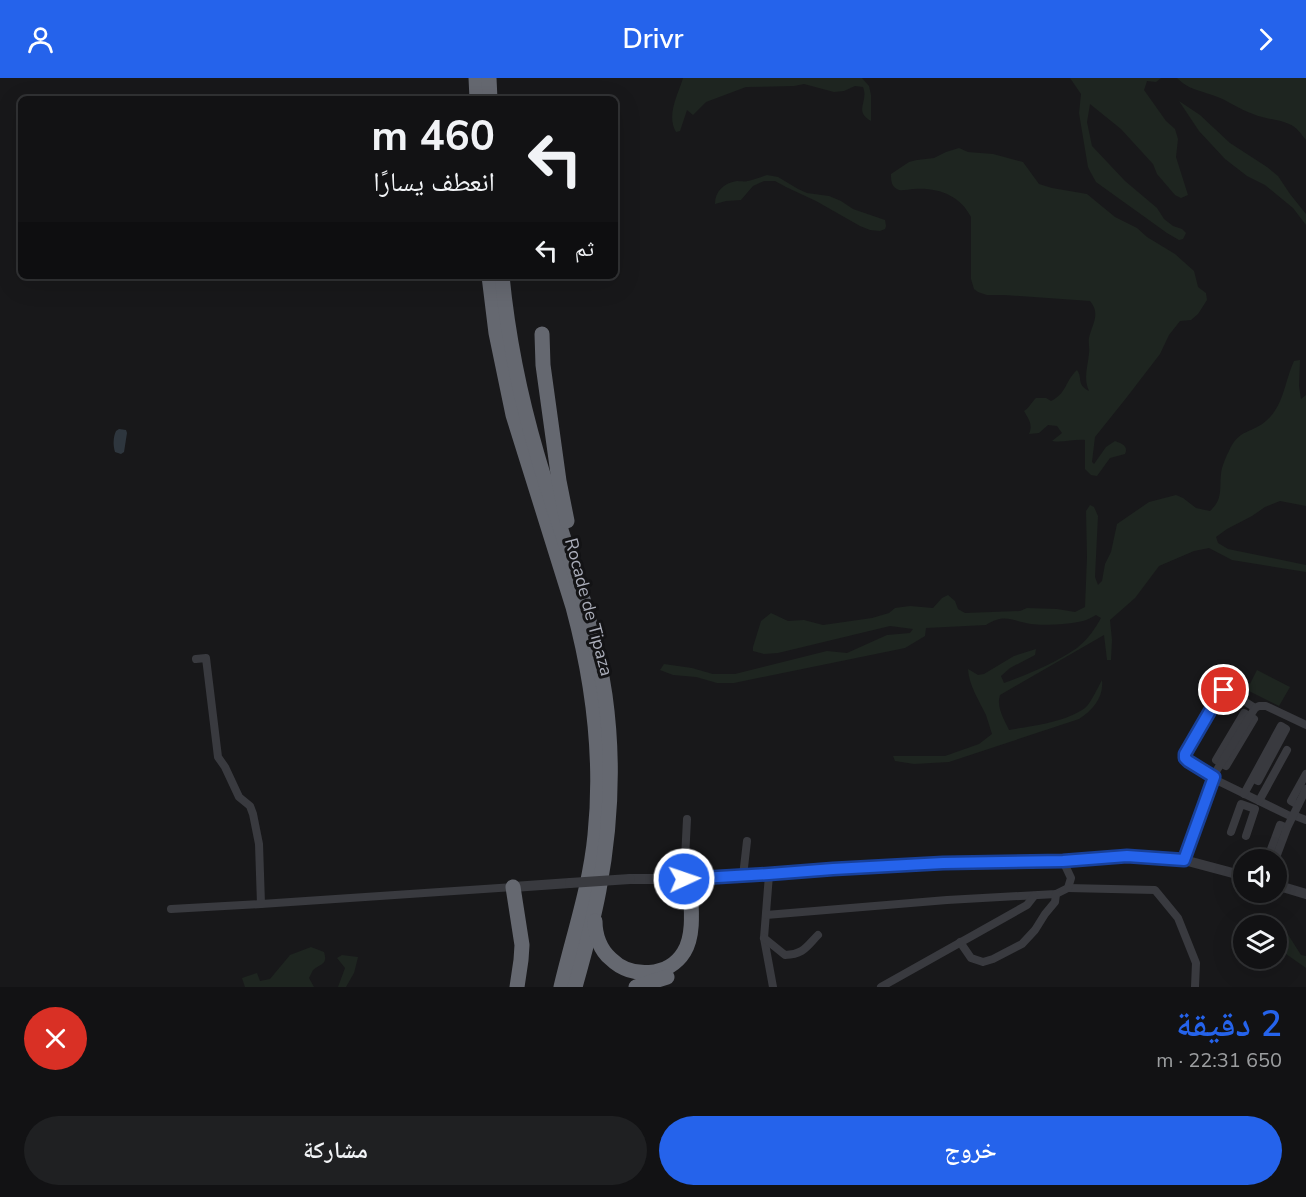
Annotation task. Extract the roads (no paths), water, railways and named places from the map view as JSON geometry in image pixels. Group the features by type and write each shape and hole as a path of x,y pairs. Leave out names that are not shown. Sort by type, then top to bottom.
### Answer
{"highway":[{"path":"476,78 477,96"},
{"path":"489,78 490,96"},
{"name":"Rocade de Tipaza","path":"489,279 496,333 513,415 579,628 595,718 597,776 595,835 585,894 561,987"},
{"name":"Rocade de Tipaza","path":"502,279 508,330 525,412 588,614 605,695 610,745 608,834 599,890 575,987"},
{"path":"542,334 543,365 571,560"},
{"path":"599,890 594,913 595,927 602,950 624,968 650,973 664,970 675,962 684,952 689,941 691,878"},
{"path":"636,987 673,973 686,963 695,950 699,930 691,878"},
{"path":"513,887 522,945 517,987"}],"street":[{"path":"196,659 206,658 218,757 239,797 250,806 253,814 259,844 261,904"},
{"path":"1255,708 1227,690 1222,691 1185,752 1185,758 1213,777 1252,797 1292,816 1306,820"},
{"path":"1245,702 1254,700 1306,725"},
{"path":"1184,860 1213,777 1255,708 1266,706"},
{"path":"1252,797 1253,778 1281,726 1286,729 1258,781 1253,778"},
{"path":"1247,806 1287,750"},
{"path":"1298,805 1291,801 1306,774"},
{"path":"1279,849 1306,789"},
{"path":"1231,832 1241,804 1255,809 1246,836"},
{"path":"687,819 691,878"},
{"path":"1271,849 1280,825 1287,828"},
{"path":"743,876 747,842"},
{"path":"171,909 630,879 743,876 943,863 1063,861 1127,856 1184,860 1233,873"},
{"path":"1063,861 1071,878 1068,888"},
{"path":"769,874 764,938 773,987"},
{"path":"766,915 947,900 1034,896 1056,894 1068,888 1155,890 1178,918 1196,963 1195,987"},
{"path":"1287,888 1306,894"},
{"path":"960,942 970,958 983,962 993,959 1022,944 1055,902 1056,894"},
{"path":"881,987 1027,905 1034,896"},
{"path":"764,938 785,955 802,952 818,935"}]}
